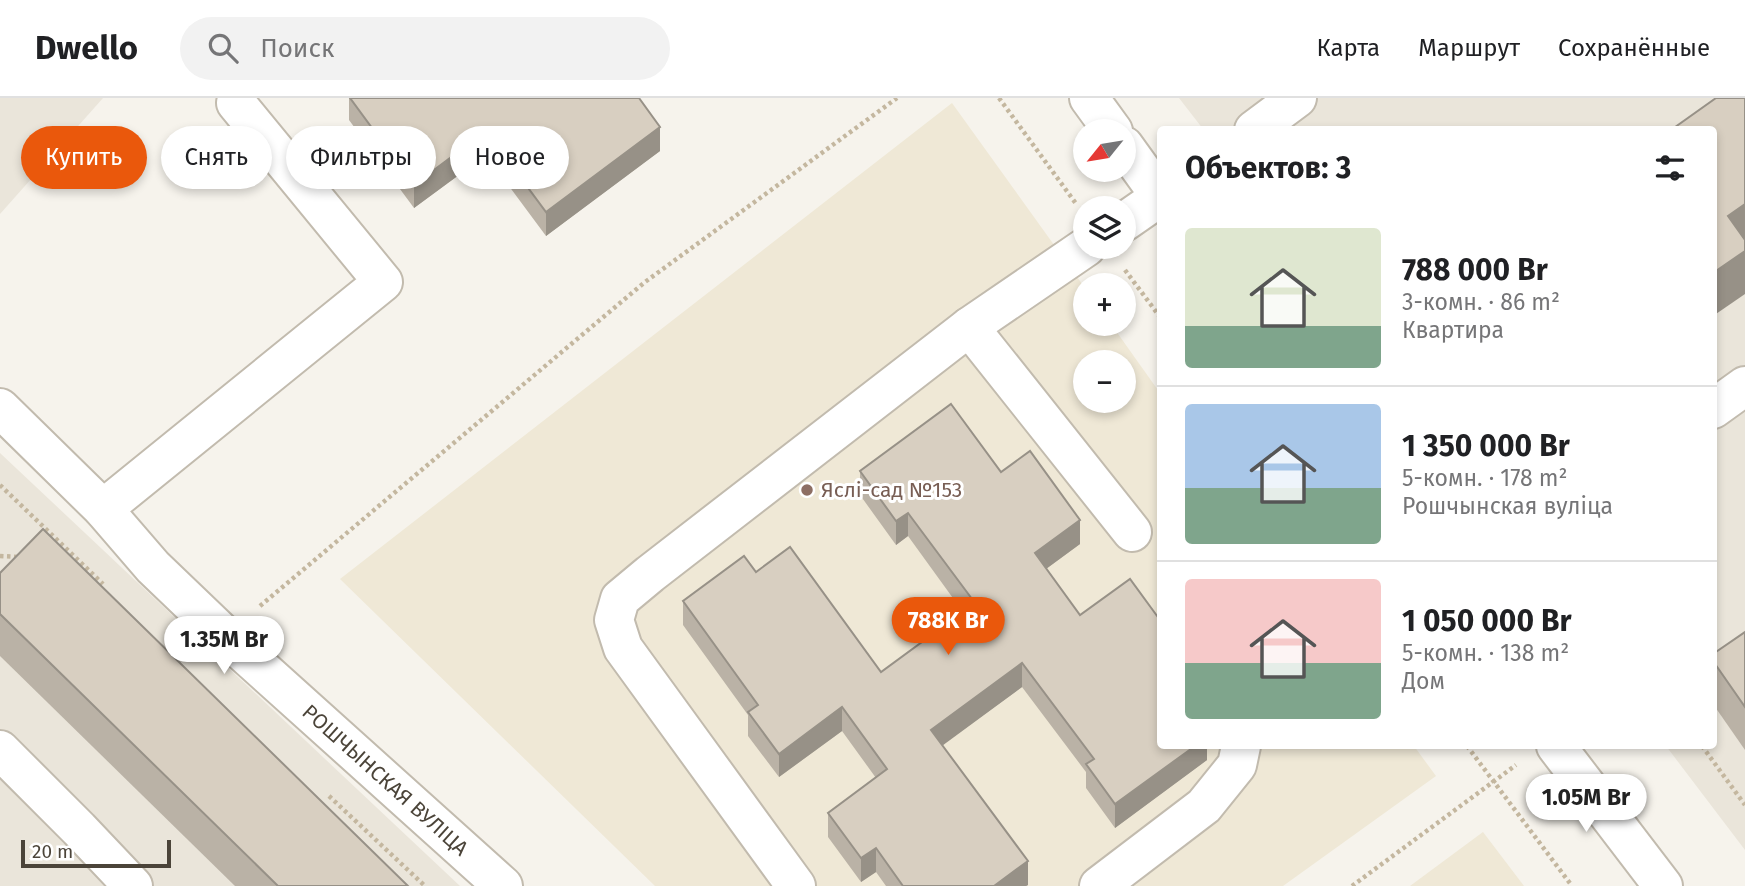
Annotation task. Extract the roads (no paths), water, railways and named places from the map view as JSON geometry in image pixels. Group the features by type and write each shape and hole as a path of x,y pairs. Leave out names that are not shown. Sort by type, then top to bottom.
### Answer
{"street":[{"path":"1089,98 1104,119"},
{"path":"1259,126 1297,98"},
{"path":"103,509 383,282 236,103"},
{"path":"1136,163 1157,193"},
{"path":"1136,214 1157,199"},
{"path":"796,886 624,648 614,620 620,599 968,327 1073,256"},
{"path":"968,327 1132,531"},
{"path":"1717,406 1745,386"},
{"name":"РОШЧЫНСКАЯ ВУЛІЦА","path":"0,408 103,509 153,566 225,636 503,886"},
{"path":"1099,886 1204,806 1237,765 1240,749"},
{"path":"0,750 133,886"},
{"path":"1539,753 1663,886"}],"place":[{"name":"Яслі-сад №153","path":"807,490"}]}
